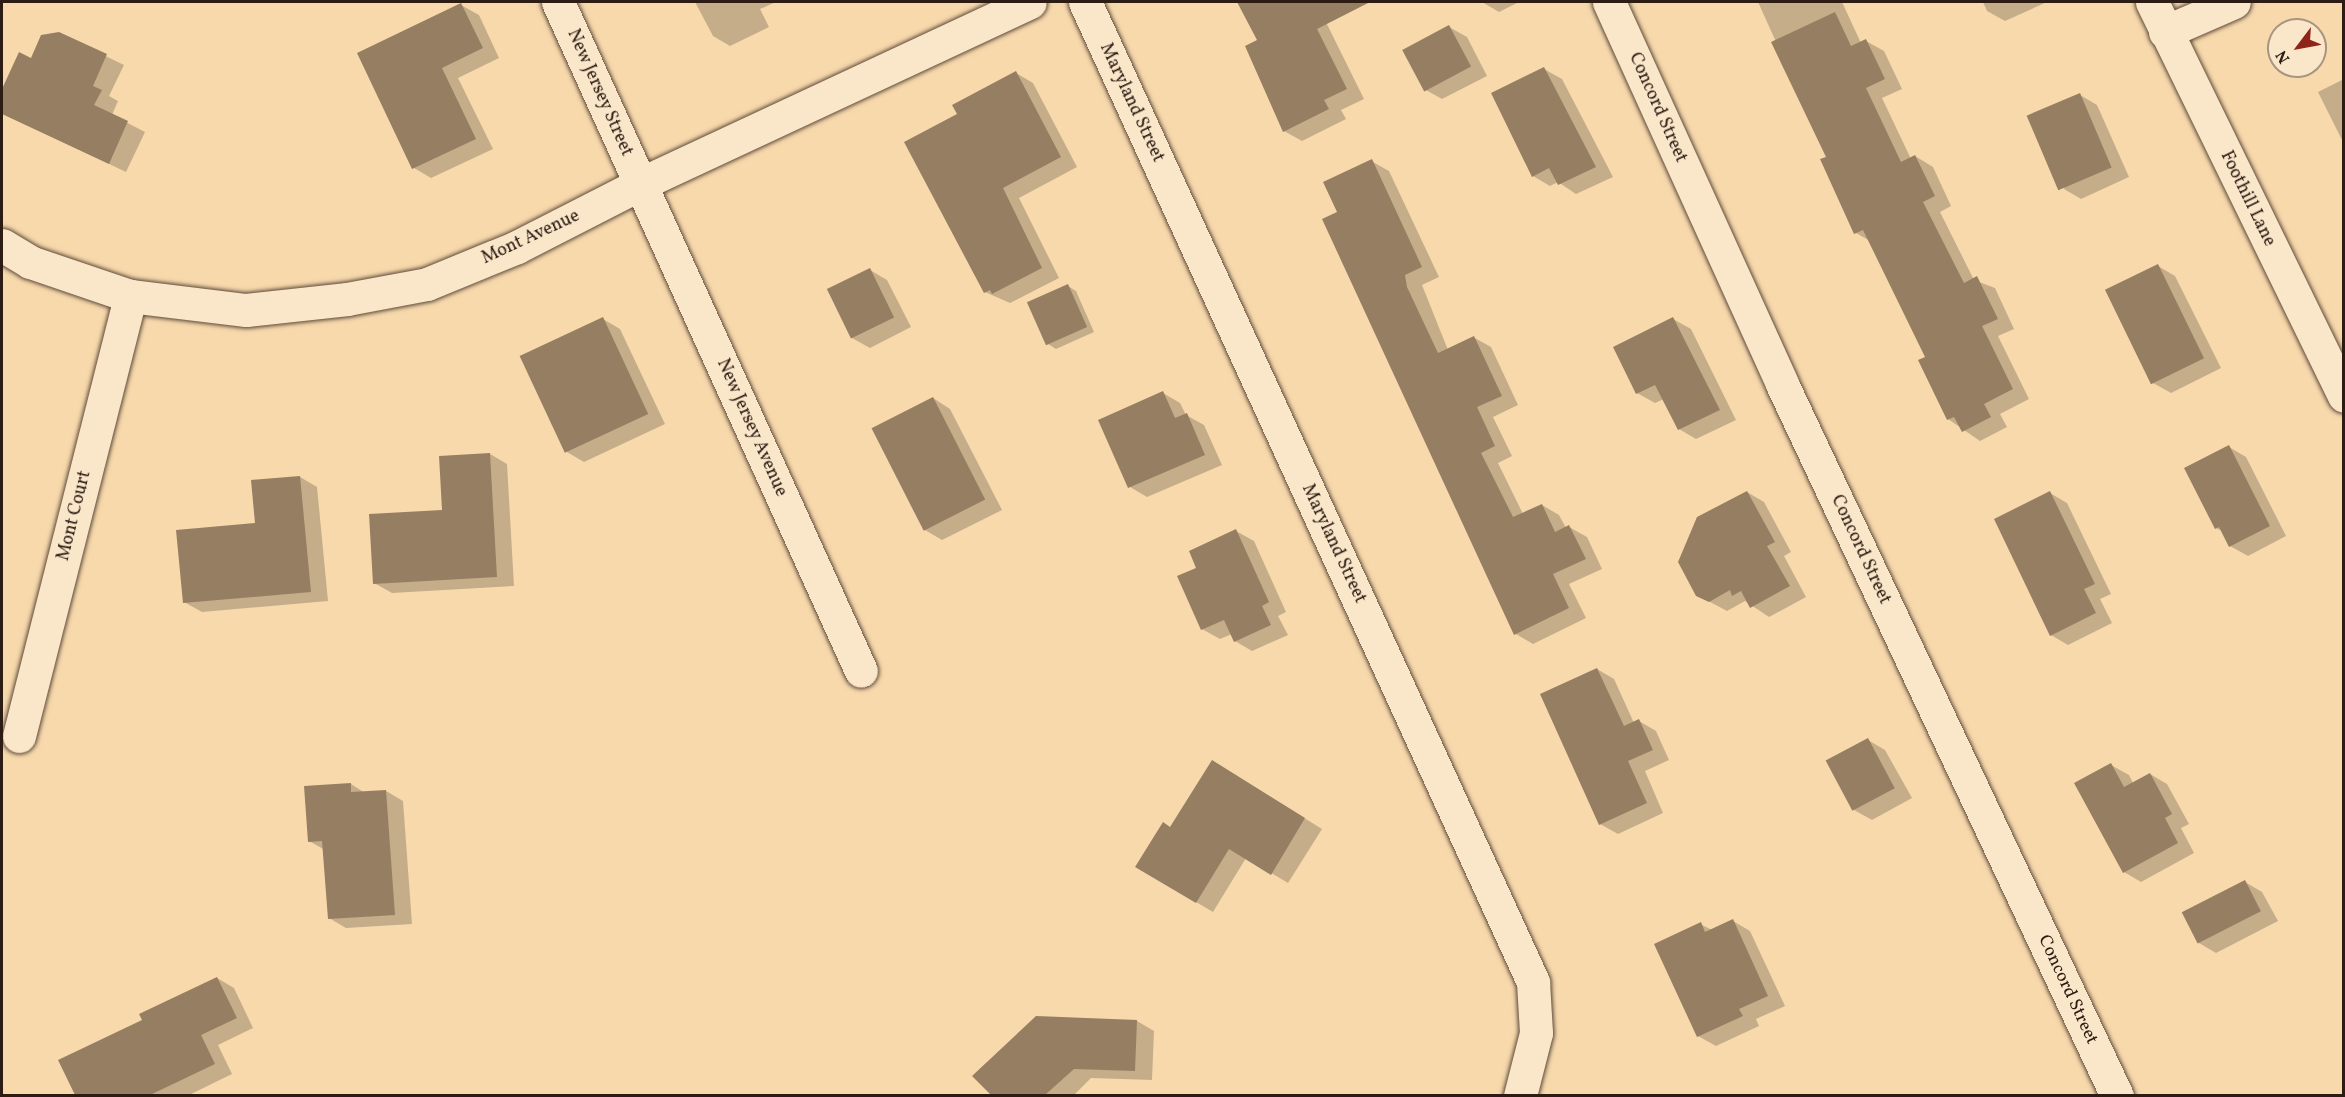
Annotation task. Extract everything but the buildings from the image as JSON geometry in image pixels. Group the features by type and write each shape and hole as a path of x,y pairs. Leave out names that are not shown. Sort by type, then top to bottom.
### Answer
{"street":[{"name":"New Jersey Street","path":"558,2 640,184"},
{"name":"Mont Avenue","path":"2,245 30,262 130,296 246,310 347,299 427,284 517,247 640,184 1030,2"},
{"name":"Maryland Street","path":"1084,2 1533,982 1536,1033 1520,1095"},
{"name":"Concord Street","path":"1609,2 1782,384 2117,1095"},
{"name":"Foothill Lane","path":"2152,2 2343,396"},
{"path":"2165,32 2234,2"},
{"name":"New Jersey Avenue","path":"640,184 861,671"},
{"name":"Mont Court","path":"19,736 130,296"}]}
